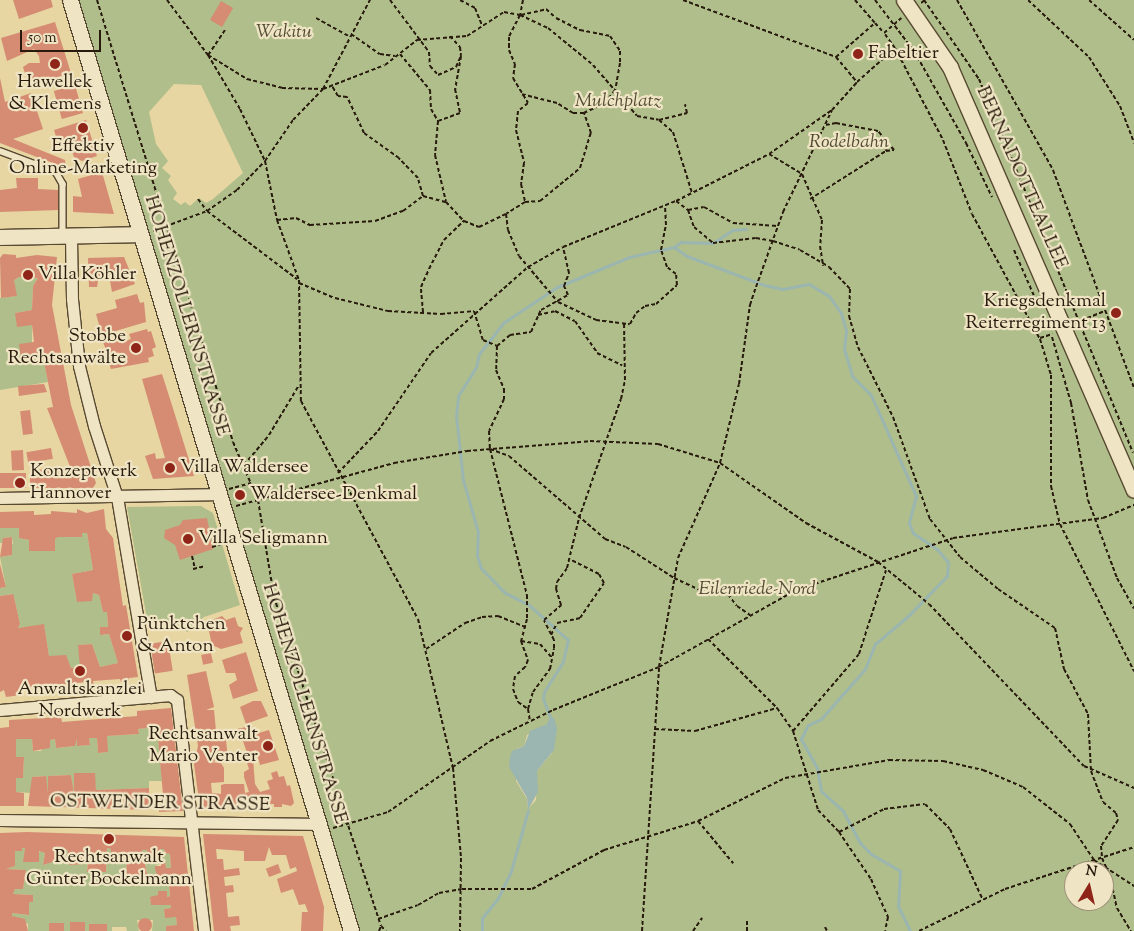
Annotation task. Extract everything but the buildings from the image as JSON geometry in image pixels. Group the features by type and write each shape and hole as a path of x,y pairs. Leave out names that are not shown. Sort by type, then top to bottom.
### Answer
{"street":[{"name":"HOHENZOLLERNSTRASSE","path":"70,0 139,234 352,931"},
{"name":"BERNADOTTEALLEE","path":"913,3 960,89 1134,490"},
{"path":"0,237 139,234"},
{"path":"67,236 79,366 94,426 117,496 151,697"},
{"path":"0,498 219,493"},
{"path":"0,710 170,695 180,706 204,931"},
{"name":"OSTWENDER STRASSE","path":"0,820 320,827"}],"lane":[{"path":"0,151 56,172 63,184 67,236"}],"path":[{"path":"97,0 233,442 258,500 274,597 378,919 386,931"},
{"path":"167,0 208,55 240,109 265,161 277,220 299,282 299,385 301,401 340,478 418,619 453,768 462,889 460,931"},
{"path":"167,227 207,212 237,190 265,161 293,120 323,89 370,0"},
{"path":"390,0 409,23 417,40 429,52 430,66 438,75 456,66 461,56"},
{"path":"460,0 474,8 482,25"},
{"path":"523,0 520,15 509,36 509,50 515,64 512,78 528,103 518,111 516,130 524,163 521,184 525,202"},
{"path":"684,0 836,57 857,82"},
{"path":"855,0 895,48 943,140 972,214 1040,339 1051,375 1051,486 1060,524 1134,671"},
{"path":"875,0 895,24 966,144 993,201"},
{"path":"957,0 1053,170 1134,388"},
{"path":"1028,0 1089,57 1120,106 1134,143"},
{"path":"1089,0 1134,40"},
{"path":"884,33 895,24 913,3 980,79 1134,455"},
{"path":"520,15 546,9 556,18 580,30 610,36 620,51 614,90 604,103 584,113 574,113 557,103 522,94"},
{"path":"208,55 247,79 282,88 323,89 385,65 417,40 468,36 504,12 520,15 548,28 593,65 637,116 659,120 686,113 684,104"},
{"path":"316,18 380,54 396,56"},
{"path":"836,57 876,23"},
{"path":"208,55 225,30"},
{"path":"438,121 460,113 455,88 461,56 460,47 450,36"},
{"path":"338,473 378,431 431,353 474,311 528,267 563,247 665,206 769,154 832,110 857,82 895,48"},
{"path":"400,54 430,90 431,109 438,121 435,155 446,202 464,221 480,227 525,202 540,201 580,168 591,133 584,113"},
{"path":"332,86 338,96 347,97 364,133 398,158 418,178 423,196"},
{"path":"642,931 650,837 659,667 678,558 720,464 739,384 750,305 758,280 778,226 832,110"},
{"path":"659,120 674,132 692,193"},
{"path":"810,199 886,150 894,150 888,140 878,131 852,125 825,125"},
{"path":"886,150 888,140"},
{"path":"769,154 802,174 810,199 822,220 820,251 823,266"},
{"path":"423,196 446,202"},
{"path":"277,220 296,218 310,225 375,221 403,211 423,196"},
{"path":"198,199 207,212 299,282 335,298 388,311 423,313 474,311"},
{"path":"676,201 688,210 694,227 713,243 756,238 773,241 800,250 823,266 829,267 850,289 849,316 858,347 893,417 920,497 937,530 960,557 998,589 1055,628 1064,669 1088,714 1091,771 1103,802 1116,813 1118,820 1101,846 1104,861"},
{"path":"506,214 508,230 518,256 558,302 596,320 630,324 636,313 645,306 656,304 677,285 676,274 667,267 661,250 666,225 665,206"},
{"path":"688,210 704,206 733,223 778,226"},
{"path":"423,313 421,287 425,278 444,240 464,221"},
{"path":"1012,244 1039,307"},
{"path":"528,709 518,702 513,689 515,676 525,667 528,660 521,641 525,627 526,595 490,449 489,431 504,399 504,389 495,359 497,346 510,335 531,332 538,315 568,295 564,286 569,273 563,247"},
{"path":"538,315 549,310 575,322 597,353 622,366"},
{"path":"474,311 484,340 497,346"},
{"path":"530,721 528,709 533,692 550,669 552,658 554,640 544,620 561,605 556,589 557,582 569,558 579,518 607,442 625,380 622,366 624,322"},
{"path":"1047,325 1071,403 1078,456 1095,519 1117,578 1134,609"},
{"path":"244,465 269,435 299,385"},
{"path":"224,509 394,463 467,451 607,442 658,444 720,464 806,523 878,562 929,604 1091,771 1134,788"},
{"path":"490,449 509,456 605,539 626,546 674,578 704,592 724,589 737,606 750,616"},
{"path":"219,493 251,483"},
{"path":"320,827 348,824 388,812 453,768 490,740 553,710 659,667 796,590 947,540 1095,519 1134,505"},
{"path":"216,551 213,547 222,544"},
{"path":"192,556 194,569 206,566"},
{"path":"551,635 557,623 580,618 604,583 599,574 569,558"},
{"path":"793,731 859,654 886,569"},
{"path":"426,649 465,624 482,617 498,616 525,627"},
{"path":"708,639 777,708 793,731 818,810 839,832 871,879 888,917 885,931"},
{"path":"521,641 540,644 552,658"},
{"path":"655,729 695,731 777,708"},
{"path":"378,919 439,893 462,889 532,889 604,850 698,821 785,778 889,760 943,762 983,770 1022,787 1070,824 1094,860"},
{"path":"839,832 884,809 926,804 950,829 983,900"},
{"path":"698,821 733,863"},
{"path":"919,931 1005,889 1134,847"},
{"path":"1114,873 1134,886"},
{"path":"1114,896 1117,908 1131,931"},
{"path":"693,931 702,918"},
{"path":"747,931 748,921"},
{"path":"379,931 381,926"},
{"path":"825,927 827,931"}],"green space":[{"name":"Eilenriede-Nord","path":"70,0 1134,0 1134,931 351,931","holes":["174,84 201,85 243,173 206,203 199,198 190,206 185,202 181,205 173,199 177,193 168,180 171,176 162,168 168,161 156,144 149,112","547,724 552,753 537,771 536,800 528,809 527,799 516,781 516,749 524,746 527,735"]},
{"path":"19,277 38,278 33,286 32,310 15,313 32,325 32,359 43,357 48,382 0,390 0,298 16,296 14,280"},
{"path":"201,506 213,513 240,605 204,617 187,632 178,624 147,619 127,507"},
{"path":"0,528 19,528 19,538 29,540 29,551 54,551 55,539 58,537 82,537 82,533 87,533 93,570 72,574 77,601 91,601 93,593 99,595 103,612 107,612 108,627 100,627 100,635 109,634 118,663 100,667 92,644 78,645 82,661 80,667 71,668 66,658 49,656 44,625 18,628 20,624 14,597 12,594 0,596 0,588 6,587 0,557 12,555 10,545 13,544 12,537 3,538 3,543 0,543"},
{"path":"157,727 162,781 149,781 149,788 96,790 94,773 74,774 74,793 71,775 48,776 48,793 45,776 32,777 32,793 16,792 16,778 23,777 24,757 16,757 16,739 32,739 33,751 41,751 50,740 55,739 56,748 75,746 77,739 78,746 90,745 89,738 97,738 98,753 107,752 107,736 139,734 138,729"},
{"path":"22,848 25,848 24,861 41,851 45,853 43,865 62,859 60,849 68,850 66,861 70,865 85,864 83,853 89,853 87,871 106,872 107,848 111,849 111,858 126,858 127,879 130,879 131,886 149,882 142,850 147,850 147,861 161,860 160,849 164,849 165,853 170,854 171,868 166,868 165,861 155,866 159,879 168,874 170,896 167,897 166,891 158,891 158,895 150,898 151,904 171,905 171,908 164,909 165,917 176,917 177,925 166,926 166,931 152,931 153,920 137,920 139,931 127,931 126,927 112,927 112,931 107,931 106,924 89,924 89,931 85,931 70,922 70,931 64,931 63,923 49,924 49,931 28,931 28,924 12,916 12,913 29,915 29,902 33,902 33,895 13,894 15,889 23,889 26,870 6,869 15,866 15,851 21,851"}],"water":[{"path":"550,717 554,718 557,728 554,750 537,771 538,792 528,810 527,798 509,767 510,757 512,751 524,746 530,731 547,724"}],"waterway":[{"path":"674,247 681,242 713,243 732,230 746,229"},
{"path":"550,717 543,699 544,692 563,661 568,640 529,605 505,593 481,568 477,556 478,532 463,480 456,416 458,396 476,367 479,354 503,323 557,287 629,257 674,247 687,256 764,285 783,289 809,284 829,296 841,313 846,331 844,349 852,376 871,395 916,496 909,523 913,533 937,549 948,562 947,576 908,616 875,644 865,669 821,719 808,725 801,739 817,768 821,791 843,811 860,843 871,854 900,871 898,906 910,931"},
{"path":"482,931 482,918 498,898 511,871 528,810"}],"place":[{"name":"Fabeltier","path":"858,54"},
{"name":"Hawellek & Klemens","path":"55,64"},
{"name":"Effektiv Online-Marketing","path":"83,128"},
{"name":"Villa Köhler","path":"28,275"},
{"name":"Kriegsdenkmal Reiterregiment 13","path":"1116,313"},
{"name":"Stobbe Rechtsanwälte","path":"136,348"},
{"name":"Villa Waldersee","path":"170,468"},
{"name":"Konzeptwerk Hannover","path":"20,483"},
{"name":"Waldersee-Denkmal","path":"240,495"},
{"name":"Villa Seligmann","path":"188,539"},
{"name":"Pünktchen & Anton","path":"127,636"},
{"name":"Anwaltskanzlei Nordwerk","path":"80,671"},
{"name":"Rechtsanwalt Mario Venter","path":"268,746"},
{"name":"Rechtsanwalt Günter Bockelmann","path":"109,839"}],"park label":[{"name":"Wakitu","path":"284,33"},
{"name":"Mulchplatz","path":"618,102"},
{"name":"Rodelbahn","path":"849,143"}]}
